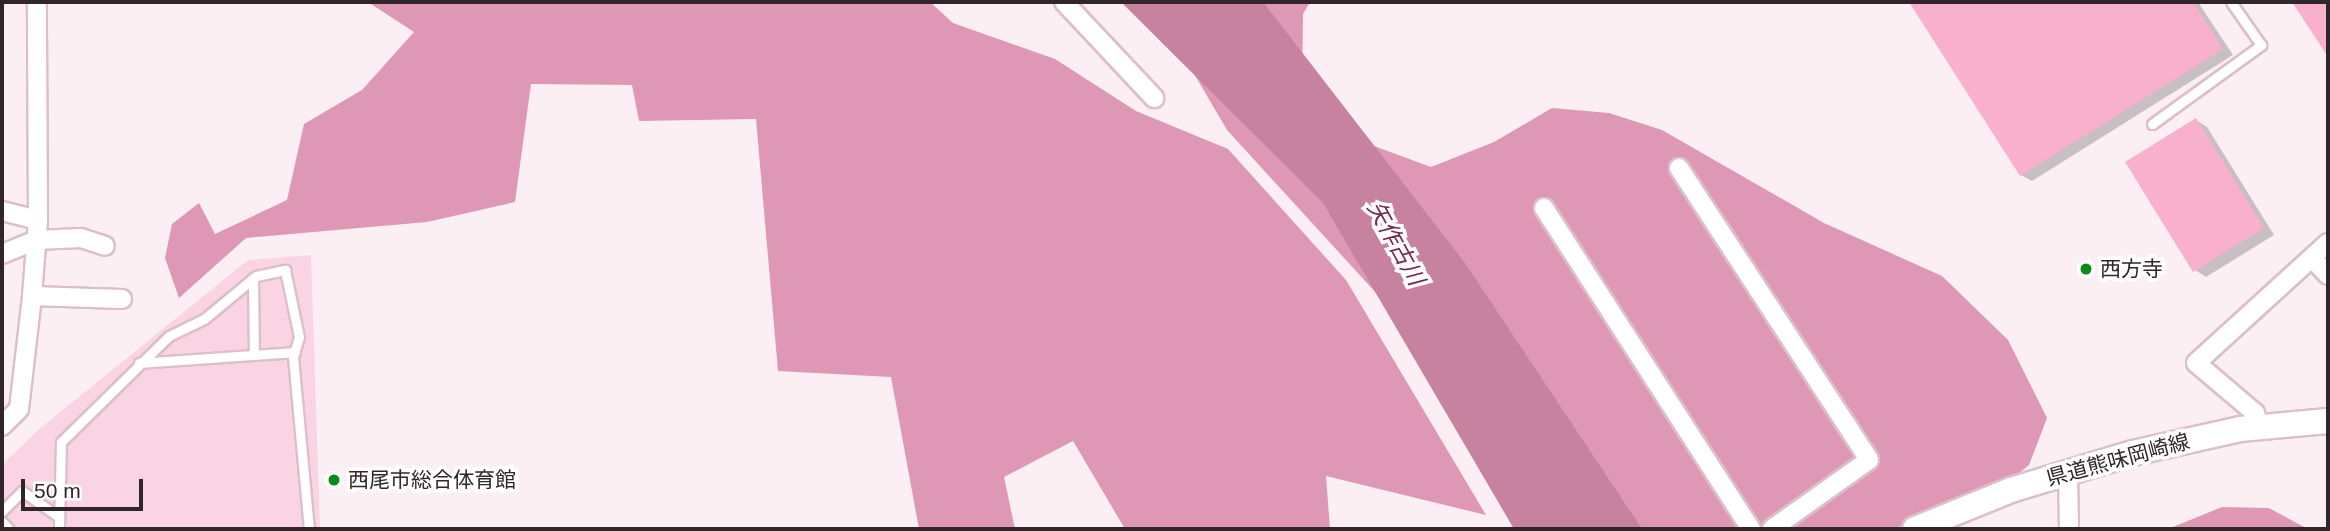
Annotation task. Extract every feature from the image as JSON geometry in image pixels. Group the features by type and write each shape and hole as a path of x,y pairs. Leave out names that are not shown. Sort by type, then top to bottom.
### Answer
{"main road":[{"name":"県道熊味岡崎線","path":"1915,529 2068,471 2259,427 2328,421"}],"street":[{"path":"2,426 19,409 32,296 38,220 37,2"},
{"path":"1064,2 1154,98"},
{"path":"1679,168 1869,460 1772,529"},
{"path":"1544,208 1751,529"},
{"path":"2,211 38,220"},
{"path":"2,254 36,240 81,238 105,246"},
{"path":"2259,427 2255,413 2196,363 2328,243"},
{"path":"2312,258 2328,275"},
{"path":"32,296 122,299"},
{"path":"2068,471 2069,529"}],"lane":[{"path":"2152,124 2260,45 2231,2"},
{"path":"59,529 61,442 139,363 253,278 285,270 299,337 295,352 309,529"},
{"path":"253,278 254,355"},
{"path":"139,363 295,352"},
{"path":"2,511 22,491 59,517"},
{"path":"2,522 9,529"}],"shaded area":[{"path":"368,2 930,2 953,23 1055,59 1136,111 1228,149 1346,280 1486,515 1326,476 1330,529 1125,529 1073,441 1004,477 1015,529 919,529 891,377 778,371 756,119 639,121 632,85 531,84 515,202 427,222 246,238 179,298 165,258 172,224 199,203 215,234 287,200 304,124 362,90 414,32"},
{"path":"1193,2 1310,2 1303,14 1302,91 1355,139 1431,167 1494,142 1552,108 1609,113 1662,130 1824,223 1942,276 2008,340 2047,418 2029,465 1990,497 1892,529 1554,529 1442,365 1227,130 1193,72"},
{"path":"311,255 320,529 2,529 2,465 38,430 248,260"},
{"path":"2222,507 2269,508 2308,529 2168,529"}],"water":[{"name":"矢作古川","path":"1121,2 1263,2 1465,263 1642,529 1514,529 1323,203"}],"building":[{"path":"1909,2 2193,2 2223,49 2020,176"},
{"path":"2292,2 2328,2 2328,57"},
{"path":"2196,118 2264,228 2193,272 2125,162"}],"place":[{"name":"西方寺","path":"2086,269"},
{"name":"西尾市総合体育館","path":"334,480"}]}
